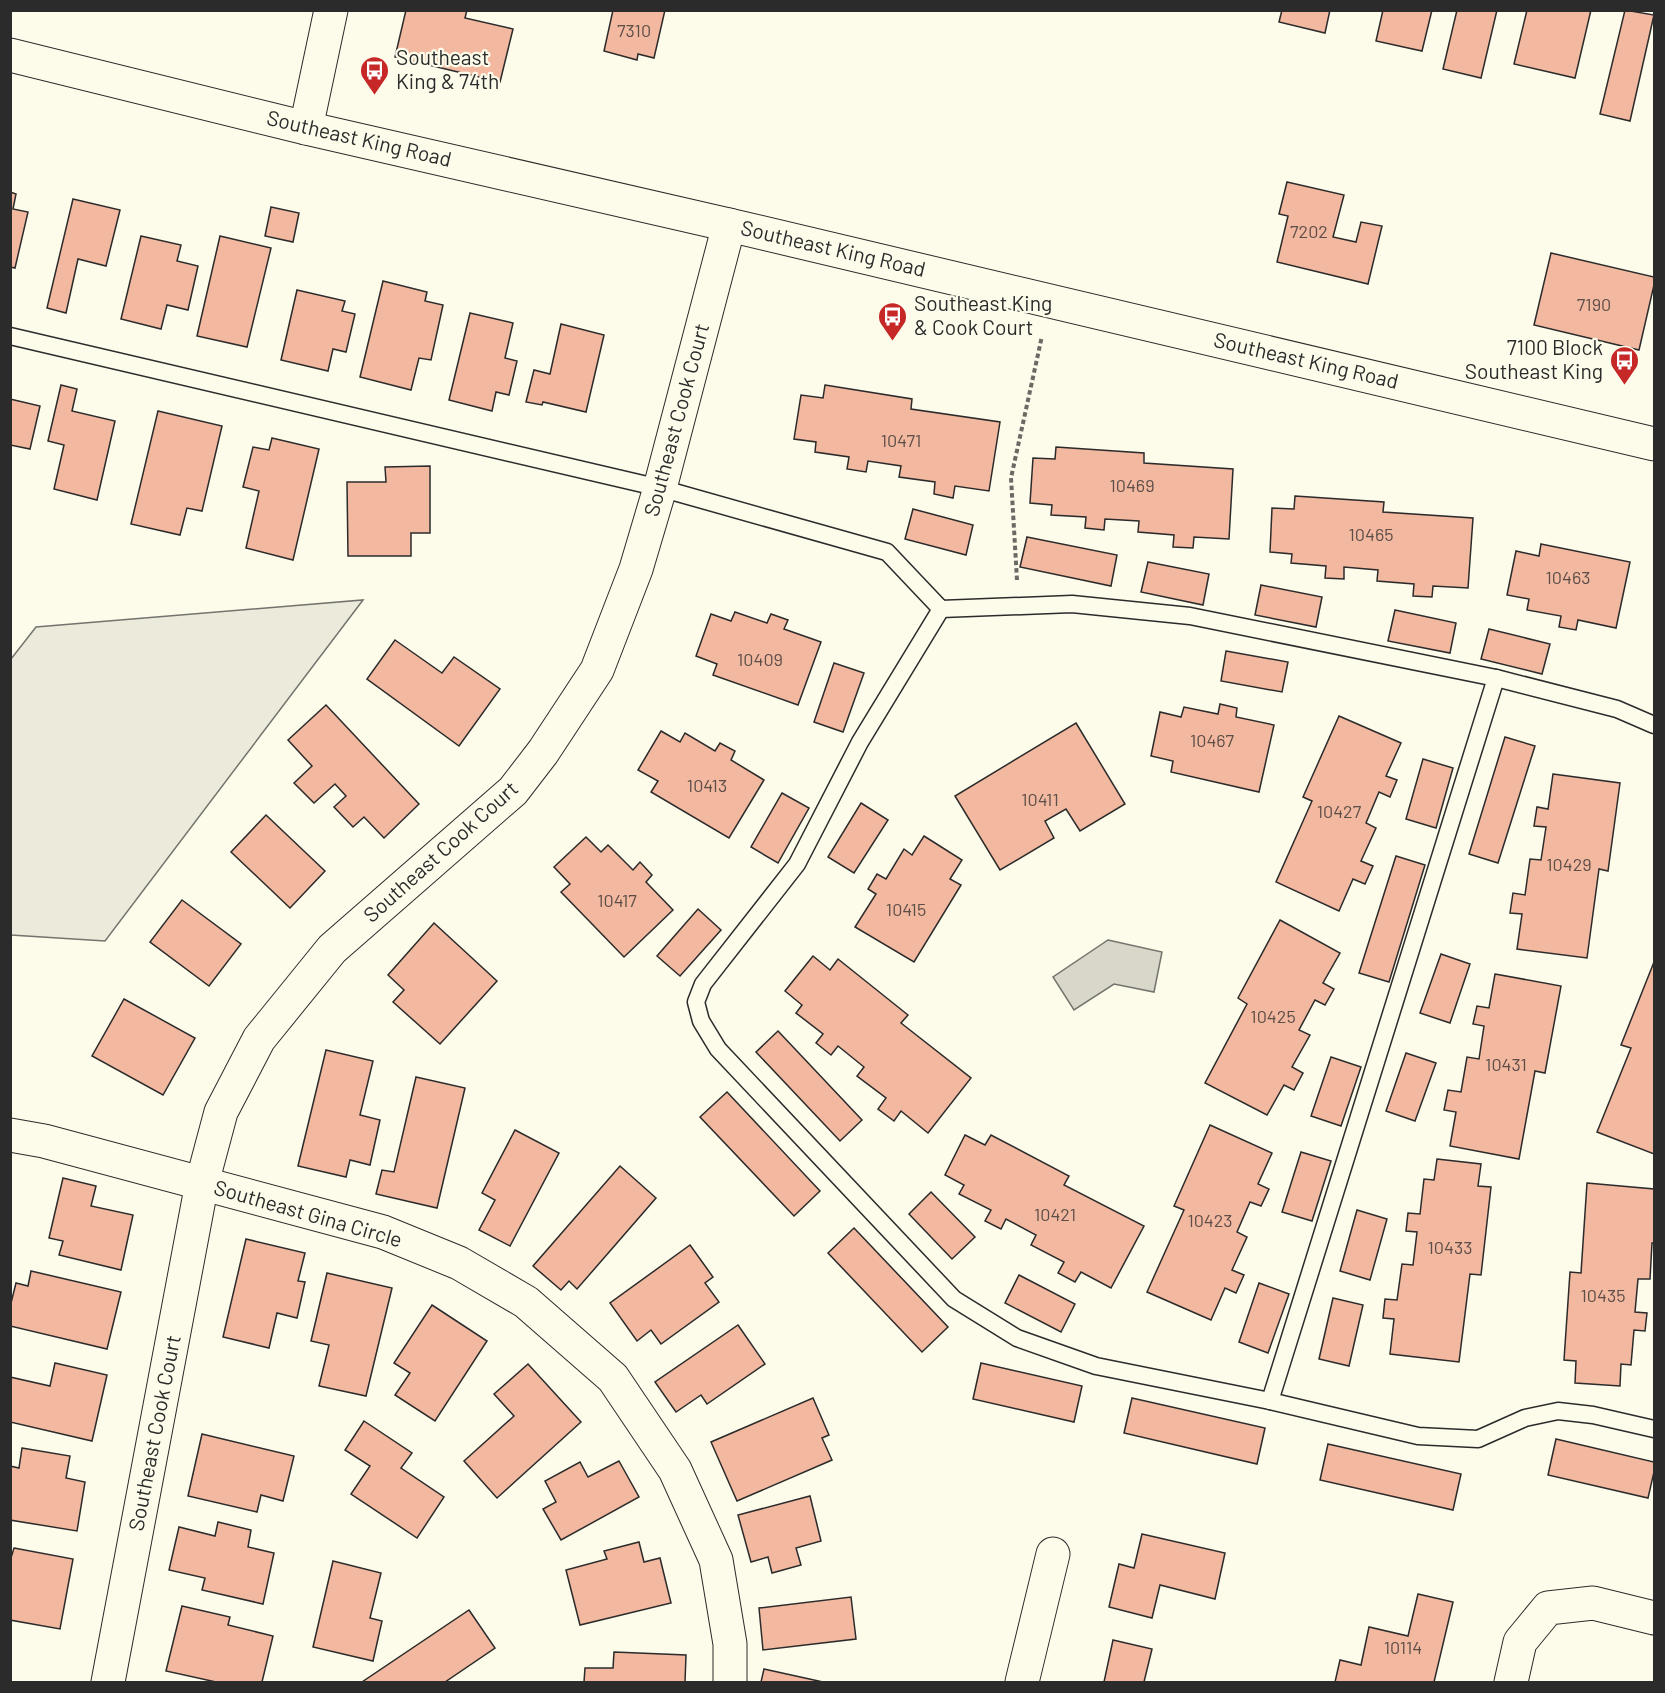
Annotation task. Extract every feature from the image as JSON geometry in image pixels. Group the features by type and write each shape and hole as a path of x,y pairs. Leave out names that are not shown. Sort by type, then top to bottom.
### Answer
{"street":[{"path":"306,128 331,10"},
{"name":"Southeast King Road","path":"10,55 306,128 729,225 1654,444"},
{"name":"Southeast Cook Court","path":"108,1683 202,1184 221,1112 259,1040 332,949 513,791 567,718 597,670 636,569 660,488 729,225"},
{"path":"10,1135 44,1141 202,1184"},
{"name":"Southeast Gina Circle","path":"202,1184 383,1232 459,1263 526,1302 614,1378 675,1470 716,1560 730,1644 730,1683"},
{"path":"1022,1683 1053,1554"},
{"path":"1511,1683 1520,1642 1548,1608 1593,1603 1654,1618"}],"lane":[{"path":"10,336 660,488 886,552 941,609 1072,604 1190,616 1496,678 1617,709 1654,725"},
{"path":"941,609 860,742 797,864 703,984 696,1002 701,1021 718,1049 954,1299 1017,1338 1096,1366 1270,1401 1418,1436 1478,1439 1525,1418 1558,1411 1593,1415 1654,1429"},
{"path":"1270,1401 1496,678"}],"path":[{"path":"1018,606 1011,478 1050,301"}],"shaded area":[{"path":"363,600 105,941 11,935 11,659 36,627"},
{"path":"1108,940 1162,952 1154,992 1114,984 1074,1010 1053,977"}],"building":[{"path":"406,10 467,10 465,18 513,29 500,82 395,57"},
{"path":"613,10 665,10 654,58 638,54 637,60 604,51"},
{"path":"1282,10 1330,10 1325,33 1279,22"},
{"path":"1383,10 1432,10 1422,51 1376,41"},
{"path":"1457,10 1497,10 1481,78 1443,69"},
{"path":"1527,10 1591,10 1575,78 1514,64"},
{"path":"1625,10 1654,15 1630,121 1600,114"},
{"path":"1287,182 1344,195 1333,237 1356,242 1361,222 1382,226 1368,284 1277,262 1288,216 1279,214"},
{"path":"10,192 16,194 13,209 28,212 15,268 10,267"},
{"path":"73,199 120,210 106,266 78,259 66,313 47,308"},
{"path":"271,207 299,213 293,242 265,236"},
{"path":"141,236 181,245 177,261 198,266 188,310 167,305 161,329 121,319"},
{"path":"220,236 271,248 247,347 197,336"},
{"path":"1551,253 1654,277 1639,350 1534,325"},
{"path":"383,281 427,292 425,301 443,305 431,360 419,358 411,390 360,377"},
{"path":"297,290 345,301 342,311 355,314 346,352 333,349 328,371 281,360"},
{"path":"470,313 513,323 505,358 517,361 509,395 496,392 492,411 449,400"},
{"path":"561,324 604,335 586,412 543,402 542,405 526,402 534,370 550,374"},
{"path":"61,385 77,389 72,411 115,421 97,500 54,489 64,445 48,441"},
{"path":"825,385 912,399 911,409 1000,422 989,491 955,486 953,498 934,494 935,482 899,477 901,466 868,461 866,472 847,469 849,457 815,452 816,442 794,439 801,395 823,398"},
{"path":"10,399 40,406 30,449 10,445"},
{"path":"158,411 222,426 202,511 187,508 180,535 131,524"},
{"path":"272,438 319,449 293,560 246,548 259,491 243,487 253,447 269,450"},
{"path":"1056,447 1144,453 1144,463 1233,469 1229,539 1194,537 1193,548 1173,547 1174,535 1138,532 1139,521 1105,519 1104,530 1085,528 1086,517 1051,515 1052,505 1030,503 1033,458 1055,459"},
{"path":"430,466 430,533 411,533 411,556 348,556 347,482 386,482 385,467"},
{"path":"1295,496 1384,502 1383,512 1473,518 1468,588 1433,586 1432,597 1413,596 1414,584 1377,581 1378,570 1344,567 1344,579 1325,578 1326,566 1291,563 1292,554 1270,552 1272,508 1294,509"},
{"path":"913,509 973,525 966,555 905,539"},
{"path":"1027,537 1117,555 1111,586 1020,567"},
{"path":"1541,544 1630,562 1616,628 1578,620 1576,630 1559,627 1561,616 1527,610 1529,599 1507,595 1516,551 1539,556"},
{"path":"1148,562 1209,574 1203,605 1141,592"},
{"path":"1261,585 1322,597 1316,627 1255,615"},
{"path":"1395,610 1456,623 1450,653 1388,641"},
{"path":"735,612 767,623 771,614 788,620 784,629 821,642 798,705 713,675 717,664 696,656 711,614 731,621"},
{"path":"1489,629 1550,644 1542,674 1481,659"},
{"path":"395,640 442,673 454,657 500,689 459,746 367,679"},
{"path":"1226,651 1288,662 1282,692 1221,681"},
{"path":"834,663 864,673 843,732 814,722"},
{"path":"1220,704 1237,708 1236,717 1274,725 1259,792 1171,772 1173,761 1151,756 1160,712 1181,717 1184,707 1218,714"},
{"path":"326,705 419,804 384,838 364,817 353,827 334,807 346,796 335,784 314,803 294,783 312,766 288,740"},
{"path":"1339,716 1401,743 1386,776 1397,780 1390,797 1379,792 1366,823 1376,828 1361,861 1373,866 1365,884 1353,879 1339,911 1276,882 1312,801 1303,797"},
{"path":"1076,723 1125,804 1080,831 1066,809 1045,821 1054,838 1000,870 955,796"},
{"path":"661,731 680,742 685,733 715,751 720,743 735,751 731,760 764,780 729,838 651,792 658,781 638,770"},
{"path":"1505,737 1535,746 1498,863 1469,854"},
{"path":"1423,759 1453,768 1436,828 1406,819"},
{"path":"1553,774 1620,783 1608,871 1599,869 1587,958 1517,949 1522,914 1510,913 1513,893 1525,895 1530,859 1541,860 1546,827 1534,826 1537,807 1548,809"},
{"path":"782,793 809,808 778,863 751,847"},
{"path":"861,803 888,820 854,873 828,857"},
{"path":"266,815 325,871 290,908 231,852"},
{"path":"924,836 962,860 950,879 961,885 914,962 855,927 876,894 868,889 877,874 886,879 904,849 912,855"},
{"path":"586,837 601,852 608,845 633,870 640,862 652,875 646,882 673,910 624,957 561,892 570,884 554,867"},
{"path":"1396,856 1425,865 1389,982 1359,973"},
{"path":"182,900 241,944 209,986 150,942"},
{"path":"698,909 721,930 680,976 657,956"},
{"path":"1280,920 1340,953 1323,983 1334,989 1325,1005 1315,1000 1299,1030 1310,1035 1292,1067 1303,1073 1294,1090 1284,1085 1267,1115 1205,1083 1247,1004 1238,998"},
{"path":"434,923 497,981 440,1044 393,1002 404,990 388,975"},
{"path":"1441,954 1470,964 1450,1023 1420,1013"},
{"path":"813,956 830,970 838,959 908,1015 901,1023 971,1078 928,1133 901,1111 894,1121 878,1109 886,1098 857,1076 864,1067 838,1046 831,1055 816,1043 823,1034 796,1013 802,1005 785,991"},
{"path":"1654,962 1654,1154 1597,1132 1631,1048 1621,1045"},
{"path":"1495,974 1561,986 1545,1073 1535,1071 1519,1159 1450,1146 1456,1112 1444,1110 1448,1090 1461,1092 1467,1057 1479,1059 1484,1026 1473,1024 1477,1006 1489,1008"},
{"path":"124,999 195,1038 163,1095 92,1056"},
{"path":"778,1031 862,1120 840,1141 756,1052"},
{"path":"326,1050 373,1061 360,1115 380,1120 370,1165 350,1160 346,1177 298,1166"},
{"path":"1406,1053 1436,1063 1415,1121 1386,1111"},
{"path":"1331,1057 1361,1067 1341,1126 1311,1116"},
{"path":"416,1077 465,1088 437,1208 376,1194 382,1170 394,1172"},
{"path":"727,1092 820,1191 794,1216 700,1117"},
{"path":"1210,1125 1272,1153 1258,1184 1269,1189 1261,1206 1250,1202 1237,1232 1247,1237 1232,1270 1244,1275 1236,1293 1225,1288 1211,1320 1147,1292 1184,1210 1174,1206"},
{"path":"515,1130 559,1153 510,1246 479,1230 495,1200 482,1193"},
{"path":"965,1135 985,1145 991,1135 1069,1176 1064,1185 1144,1226 1111,1288 1081,1272 1075,1282 1058,1273 1064,1262 1031,1245 1036,1235 1006,1219 1001,1229 985,1221 991,1210 959,1194 964,1185 945,1175"},
{"path":"1301,1152 1331,1161 1312,1221 1282,1212"},
{"path":"1437,1159 1481,1164 1478,1186 1491,1187 1481,1275 1470,1274 1459,1362 1390,1354 1394,1319 1383,1318 1385,1299 1397,1300 1402,1264 1413,1265 1417,1232 1406,1231 1408,1213 1420,1214 1424,1179 1434,1180"},
{"path":"620,1166 656,1198 577,1289 569,1281 561,1290 533,1266"},
{"path":"63,1178 96,1186 91,1206 133,1215 121,1270 59,1255 63,1241 49,1238"},
{"path":"1587,1183 1654,1189 1654,1243 1652,1243 1650,1279 1638,1279 1635,1312 1647,1313 1645,1331 1634,1330 1631,1365 1621,1364 1620,1386 1575,1383 1576,1361 1564,1360 1570,1272 1581,1273"},
{"path":"931,1192 975,1237 952,1259 909,1214"},
{"path":"1357,1210 1387,1219 1370,1280 1340,1271"},
{"path":"854,1228 948,1327 922,1352 828,1253"},
{"path":"246,1239 305,1253 298,1281 305,1282 297,1318 277,1313 269,1348 223,1337"},
{"path":"690,1245 713,1277 705,1283 719,1302 661,1344 651,1330 637,1341 610,1303"},
{"path":"31,1271 121,1292 107,1349 10,1326 10,1307 16,1283 28,1286"},
{"path":"327,1273 392,1288 366,1396 319,1386 329,1345 311,1341"},
{"path":"1019,1275 1075,1304 1061,1332 1005,1303"},
{"path":"1259,1283 1289,1294 1268,1353 1239,1342"},
{"path":"1333,1298 1363,1305 1349,1366 1319,1359"},
{"path":"432,1305 487,1341 435,1421 395,1395 410,1373 394,1363"},
{"path":"738,1325 765,1364 707,1404 701,1395 676,1412 655,1382"},
{"path":"55,1363 107,1375 92,1441 10,1422 10,1377 50,1386"},
{"path":"981,1363 1082,1386 1074,1422 973,1399"},
{"path":"528,1364 581,1422 497,1498 464,1461 514,1416 494,1394"},
{"path":"813,1398 829,1435 822,1438 832,1460 737,1501 711,1442"},
{"path":"1132,1398 1265,1428 1257,1464 1124,1433"},
{"path":"364,1421 412,1453 401,1468 444,1497 417,1538 351,1494 370,1466 345,1450"},
{"path":"202,1434 294,1456 283,1501 261,1495 257,1512 188,1496"},
{"path":"1556,1439 1654,1462 1648,1498 1548,1475"},
{"path":"1328,1444 1461,1474 1453,1510 1320,1480"},
{"path":"22,1448 70,1456 66,1478 85,1482 77,1531 10,1520 10,1466 19,1468"},
{"path":"619,1461 639,1497 561,1540 543,1509 556,1502 545,1481 580,1462 588,1477"},
{"path":"810,1496 821,1541 796,1548 801,1565 772,1573 768,1557 751,1562 738,1515"},
{"path":"218,1522 251,1530 248,1547 274,1553 263,1604 202,1590 205,1578 169,1570 179,1527 215,1536"},
{"path":"1142,1534 1225,1553 1215,1599 1160,1585 1152,1618 1109,1607 1119,1564 1134,1568"},
{"path":"639,1542 644,1562 660,1558 671,1603 580,1625 566,1570 607,1559 604,1551"},
{"path":"14,1548 73,1559 60,1629 10,1620 10,1561"},
{"path":"333,1561 381,1573 370,1618 382,1621 373,1661 313,1647"},
{"path":"1418,1594 1453,1602 1434,1682 1335,1682 1340,1660 1361,1665 1369,1627 1408,1636"},
{"path":"851,1597 856,1639 763,1650 759,1608"},
{"path":"182,1606 230,1617 228,1625 273,1636 262,1682 216,1682 166,1671"},
{"path":"469,1610 495,1648 445,1682 362,1682"},
{"path":"1113,1640 1152,1649 1144,1682 1104,1682"},
{"path":"614,1652 686,1655 685,1682 584,1682 585,1668 613,1668"},
{"path":"764,1669 823,1682 761,1682"}],"place":[{"name":"Southeast King & 74th","path":"375,96"},
{"name":"Southeast King & Cook Court","path":"893,342"},
{"name":"7100 Block Southeast King","path":"1624,386"}]}
